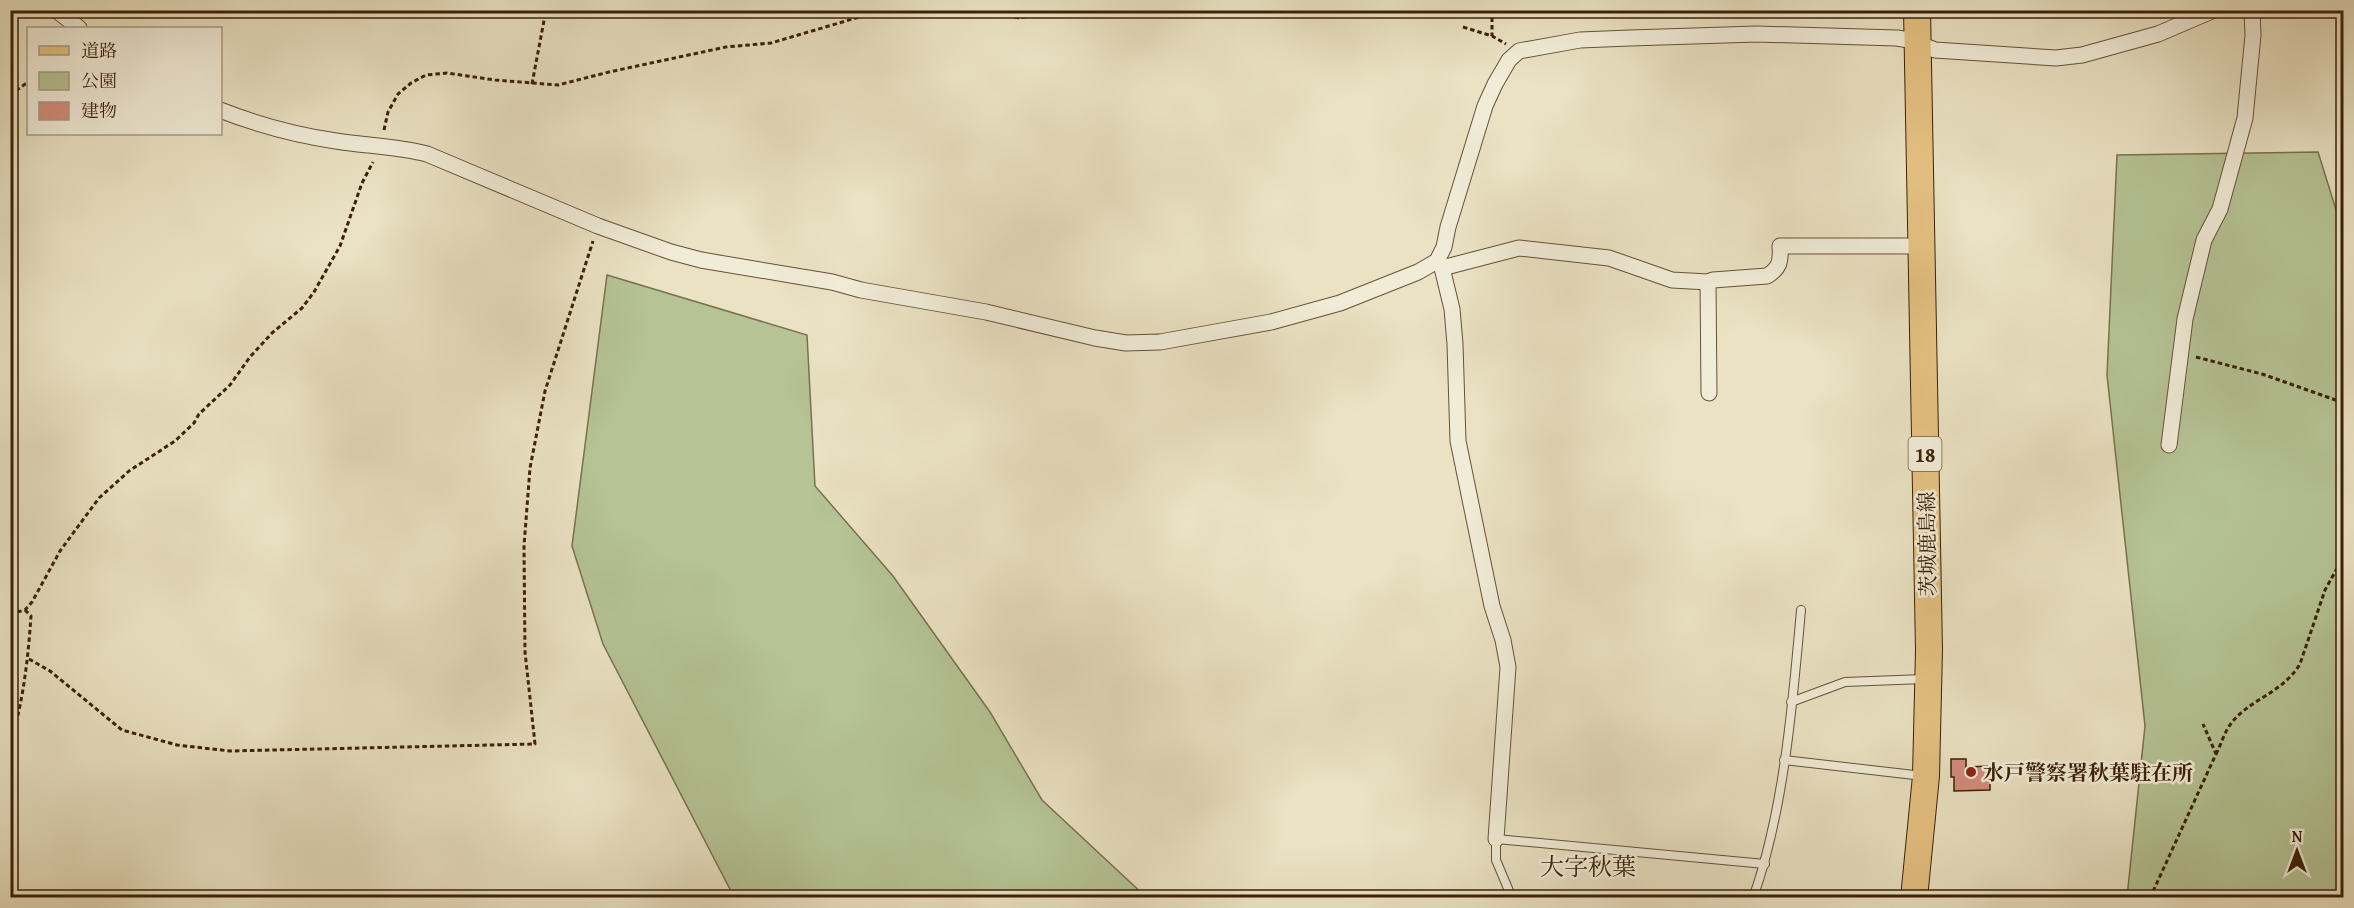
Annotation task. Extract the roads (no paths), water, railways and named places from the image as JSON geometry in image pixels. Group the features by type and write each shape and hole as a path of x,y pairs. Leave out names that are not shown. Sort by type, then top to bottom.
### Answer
{"main road":[{"name":"茨城鹿島線","path":"1914,897 1926,776 1929,679 1917,10"}],"street":[{"path":"56,10 78,27"},
{"path":"1496,839 1508,667 1503,640 1492,606 1458,441 1452,309 1439,264 1485,106 1509,60 1519,51 1580,40 1757,34 1897,38 1935,50 1996,56 2055,58 2082,55 2158,34 2214,10"},
{"path":"2169,445 2185,319 2204,240 2220,209 2245,118 2253,35 2252,10"},
{"path":"222,111 287,132 337,142 402,147 427,154 598,226 701,260 986,312 1095,338 1126,343 1160,342 1300,315 1380,288 1439,264 1520,248 1609,258 1672,280 1708,282 1767,276 1775,271 1781,261 1780,246 1922,246"},
{"path":"1708,282 1709,393"}],"lane":[{"path":"1753,897 1765,864 1784,760 1801,610"},
{"path":"1791,702 1845,682 1929,679"},
{"path":"1784,760 1926,776"},
{"path":"1512,897 1496,860 1496,839 1765,864"}],"place":[{"name":"水戸警察署秋葉駐在所","path":"1971,772"}],"district":[{"name":"大字秋葉","path":"1588,866"}]}
